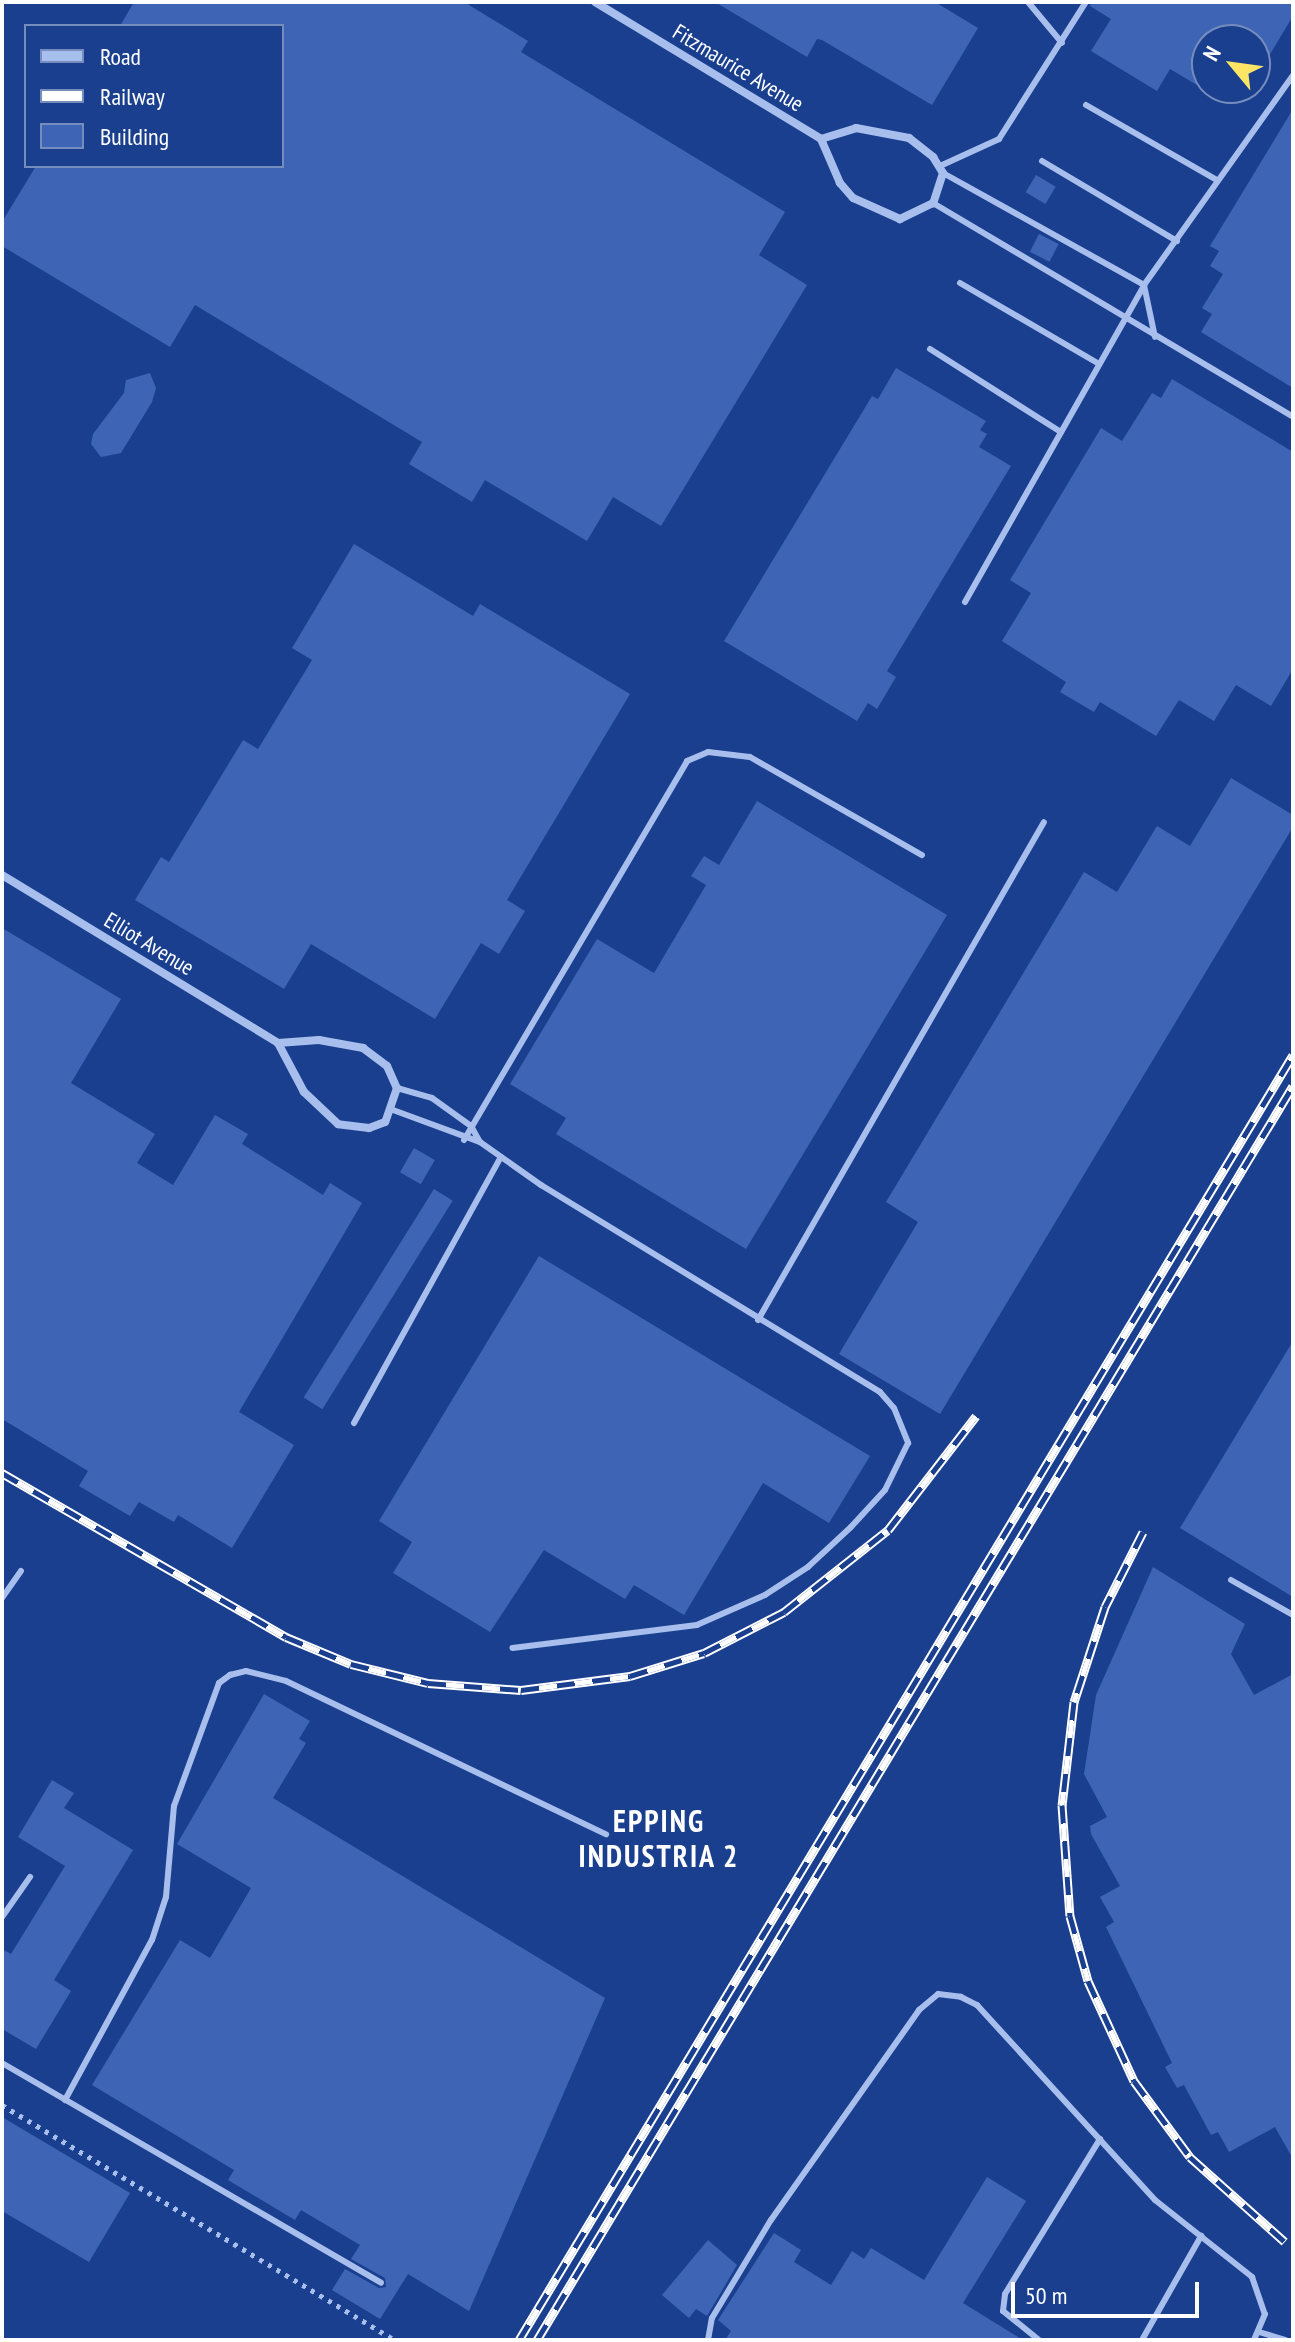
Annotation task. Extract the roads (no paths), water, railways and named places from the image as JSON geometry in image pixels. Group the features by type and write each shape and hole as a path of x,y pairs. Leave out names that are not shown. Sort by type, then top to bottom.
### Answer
{"street":[{"name":"Fitzmaurice Avenue","path":"595,2 821,139"},
{"path":"856,128 909,138 942,170 933,203 900,219 867,207 840,183 821,139 856,128"},
{"name":"Elliot Avenue","path":"2,875 278,1043"},
{"path":"319,1040 363,1048 387,1066 397,1088 393,1110 385,1122 369,1128 338,1124 304,1092 278,1043 319,1040"}],"lane":[{"path":"1028,2 1062,43"},
{"path":"942,170 999,139 1086,2"},
{"path":"965,602 1144,285 1293,75"},
{"path":"1086,105 1217,180"},
{"path":"1042,161 1177,241"},
{"path":"942,170 1144,285 1155,337"},
{"path":"933,203 1293,417"},
{"path":"960,283 1099,364"},
{"path":"930,349 1061,432"},
{"path":"464,1140 687,761 708,752 750,757 922,855"},
{"path":"758,1320 1044,822"},
{"path":"397,1088 432,1098 471,1126 480,1142 501,1157 758,1320 880,1392 894,1408 908,1443 885,1490 808,1567 765,1595 697,1625 512,1648"},
{"path":"393,1110 464,1140 480,1142"},
{"path":"354,1423 501,1157"},
{"path":"2,1598 21,1571"},
{"path":"1231,1580 1293,1615"},
{"path":"65,2100 152,1940 166,1897 174,1806 219,1683 230,1675 246,1671 286,1681 606,1834"},
{"path":"2,1917 30,1877"},
{"path":"708,2340 712,2318 771,2220 919,2010 938,1994 961,1997 977,2005 1155,2200 1252,2277 1265,2314 1254,2340"},
{"path":"2,2063 381,2283"},
{"path":"1039,2340 1003,2311 1005,2294 1100,2139"},
{"path":"1142,2340 1201,2236"},
{"path":"1259,2332 1286,2340"}],"railway":[{"path":"519,2340 1293,1055"},
{"path":"537,2340 1293,1086"},
{"path":"2,1473 286,1637 351,1664 428,1683 521,1690 630,1676 704,1653 784,1612 888,1530 976,1416"},
{"path":"1143,1532 1105,1607 1074,1702 1062,1805 1070,1916 1088,1981 1134,2081 1190,2157 1285,2242"}],"district":[{"name":"EPPING INDUSTRIA 2","path":"659,1838"}]}
